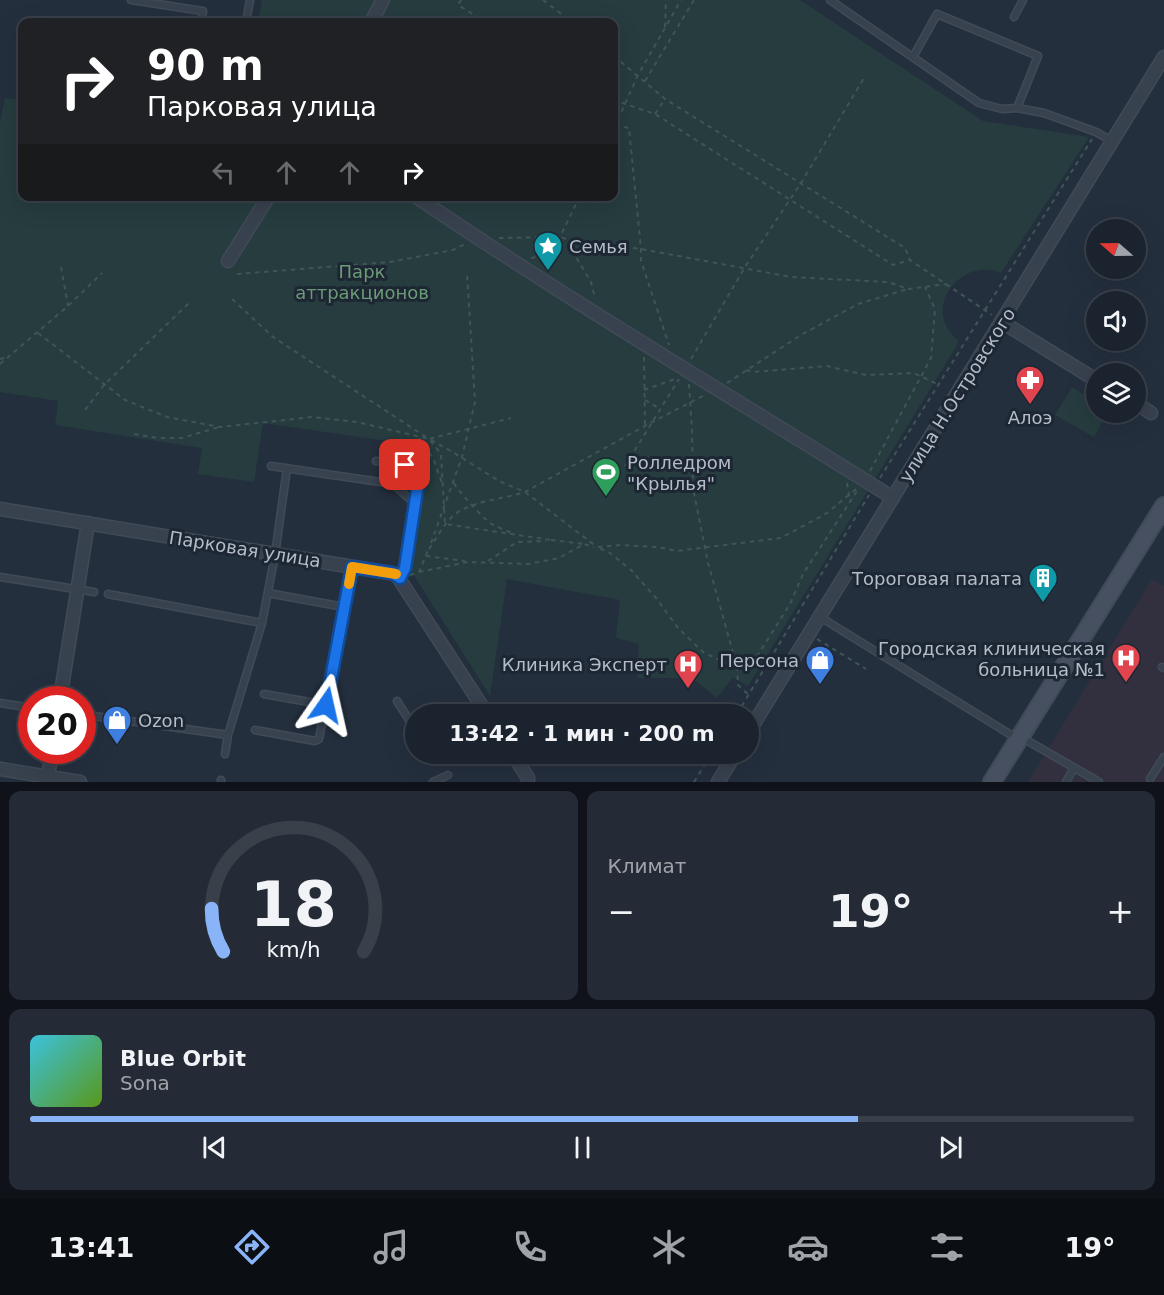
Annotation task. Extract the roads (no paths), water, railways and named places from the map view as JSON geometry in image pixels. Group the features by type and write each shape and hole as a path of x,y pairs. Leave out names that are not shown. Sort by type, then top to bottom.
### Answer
{"main road":[{"path":"992,782 1164,506"}],"street":[{"path":"373,18 383,0"},
{"name":"улица Н.Островского","path":"759,715 1164,57"},
{"path":"228,261 266,201"},
{"path":"422,201 477,239 683,369 893,498"},
{"path":"1002,322 1086,374"},
{"path":"1146,410 1150,413"},
{"name":"Парковая улица","path":"0,509 275,555 402,573"},
{"path":"62,686 88,523"},
{"path":"402,573 481,704"},
{"path":"48,777 50,764"},
{"path":"519,764 528,782"},
{"path":"718,782 729,764"},
{"path":"0,769 80,782"}],"lane":[{"path":"131,0 203,10 202,18"},
{"path":"247,18 250,0"},
{"path":"830,0 979,103 1002,109 1017,108 1044,112 1113,141"},
{"path":"1014,17 1023,0"},
{"path":"913,57 937,14 1038,56 1017,108"},
{"path":"376,461 405,465 415,473 418,484 402,573"},
{"path":"271,466 387,483 394,485 415,504"},
{"path":"225,754 228,735 262,623 275,555 287,468"},
{"path":"255,730 317,740 320,737 352,567"},
{"path":"0,577 94,592"},
{"path":"268,593 344,607"},
{"path":"108,594 262,623"},
{"path":"820,617 1020,738 1099,782"},
{"path":"264,694 326,705"},
{"path":"397,701 405,714"},
{"path":"0,703 18,706"},
{"path":"96,716 228,735"},
{"path":"1151,781 1164,757"},
{"path":"1066,782 1074,768"},
{"path":"433,782 448,775"}],"place":[{"name":"Семья","path":"548,272"},
{"name":"Алоэ","path":"1030,406"},
{"name":"Ролледром \"Крылья\"","path":"606,498"},
{"name":"Тороговая палата","path":"1043,604"},
{"name":"Городская клиническая больница №1","path":"1126,684"},
{"name":"Персона","path":"820,686"},
{"name":"Клиника Эксперт","path":"688,690"},
{"name":"Ozon","path":"117,746"}],"park label":[{"name":"Парк аттракционов","path":"362,281"}]}
